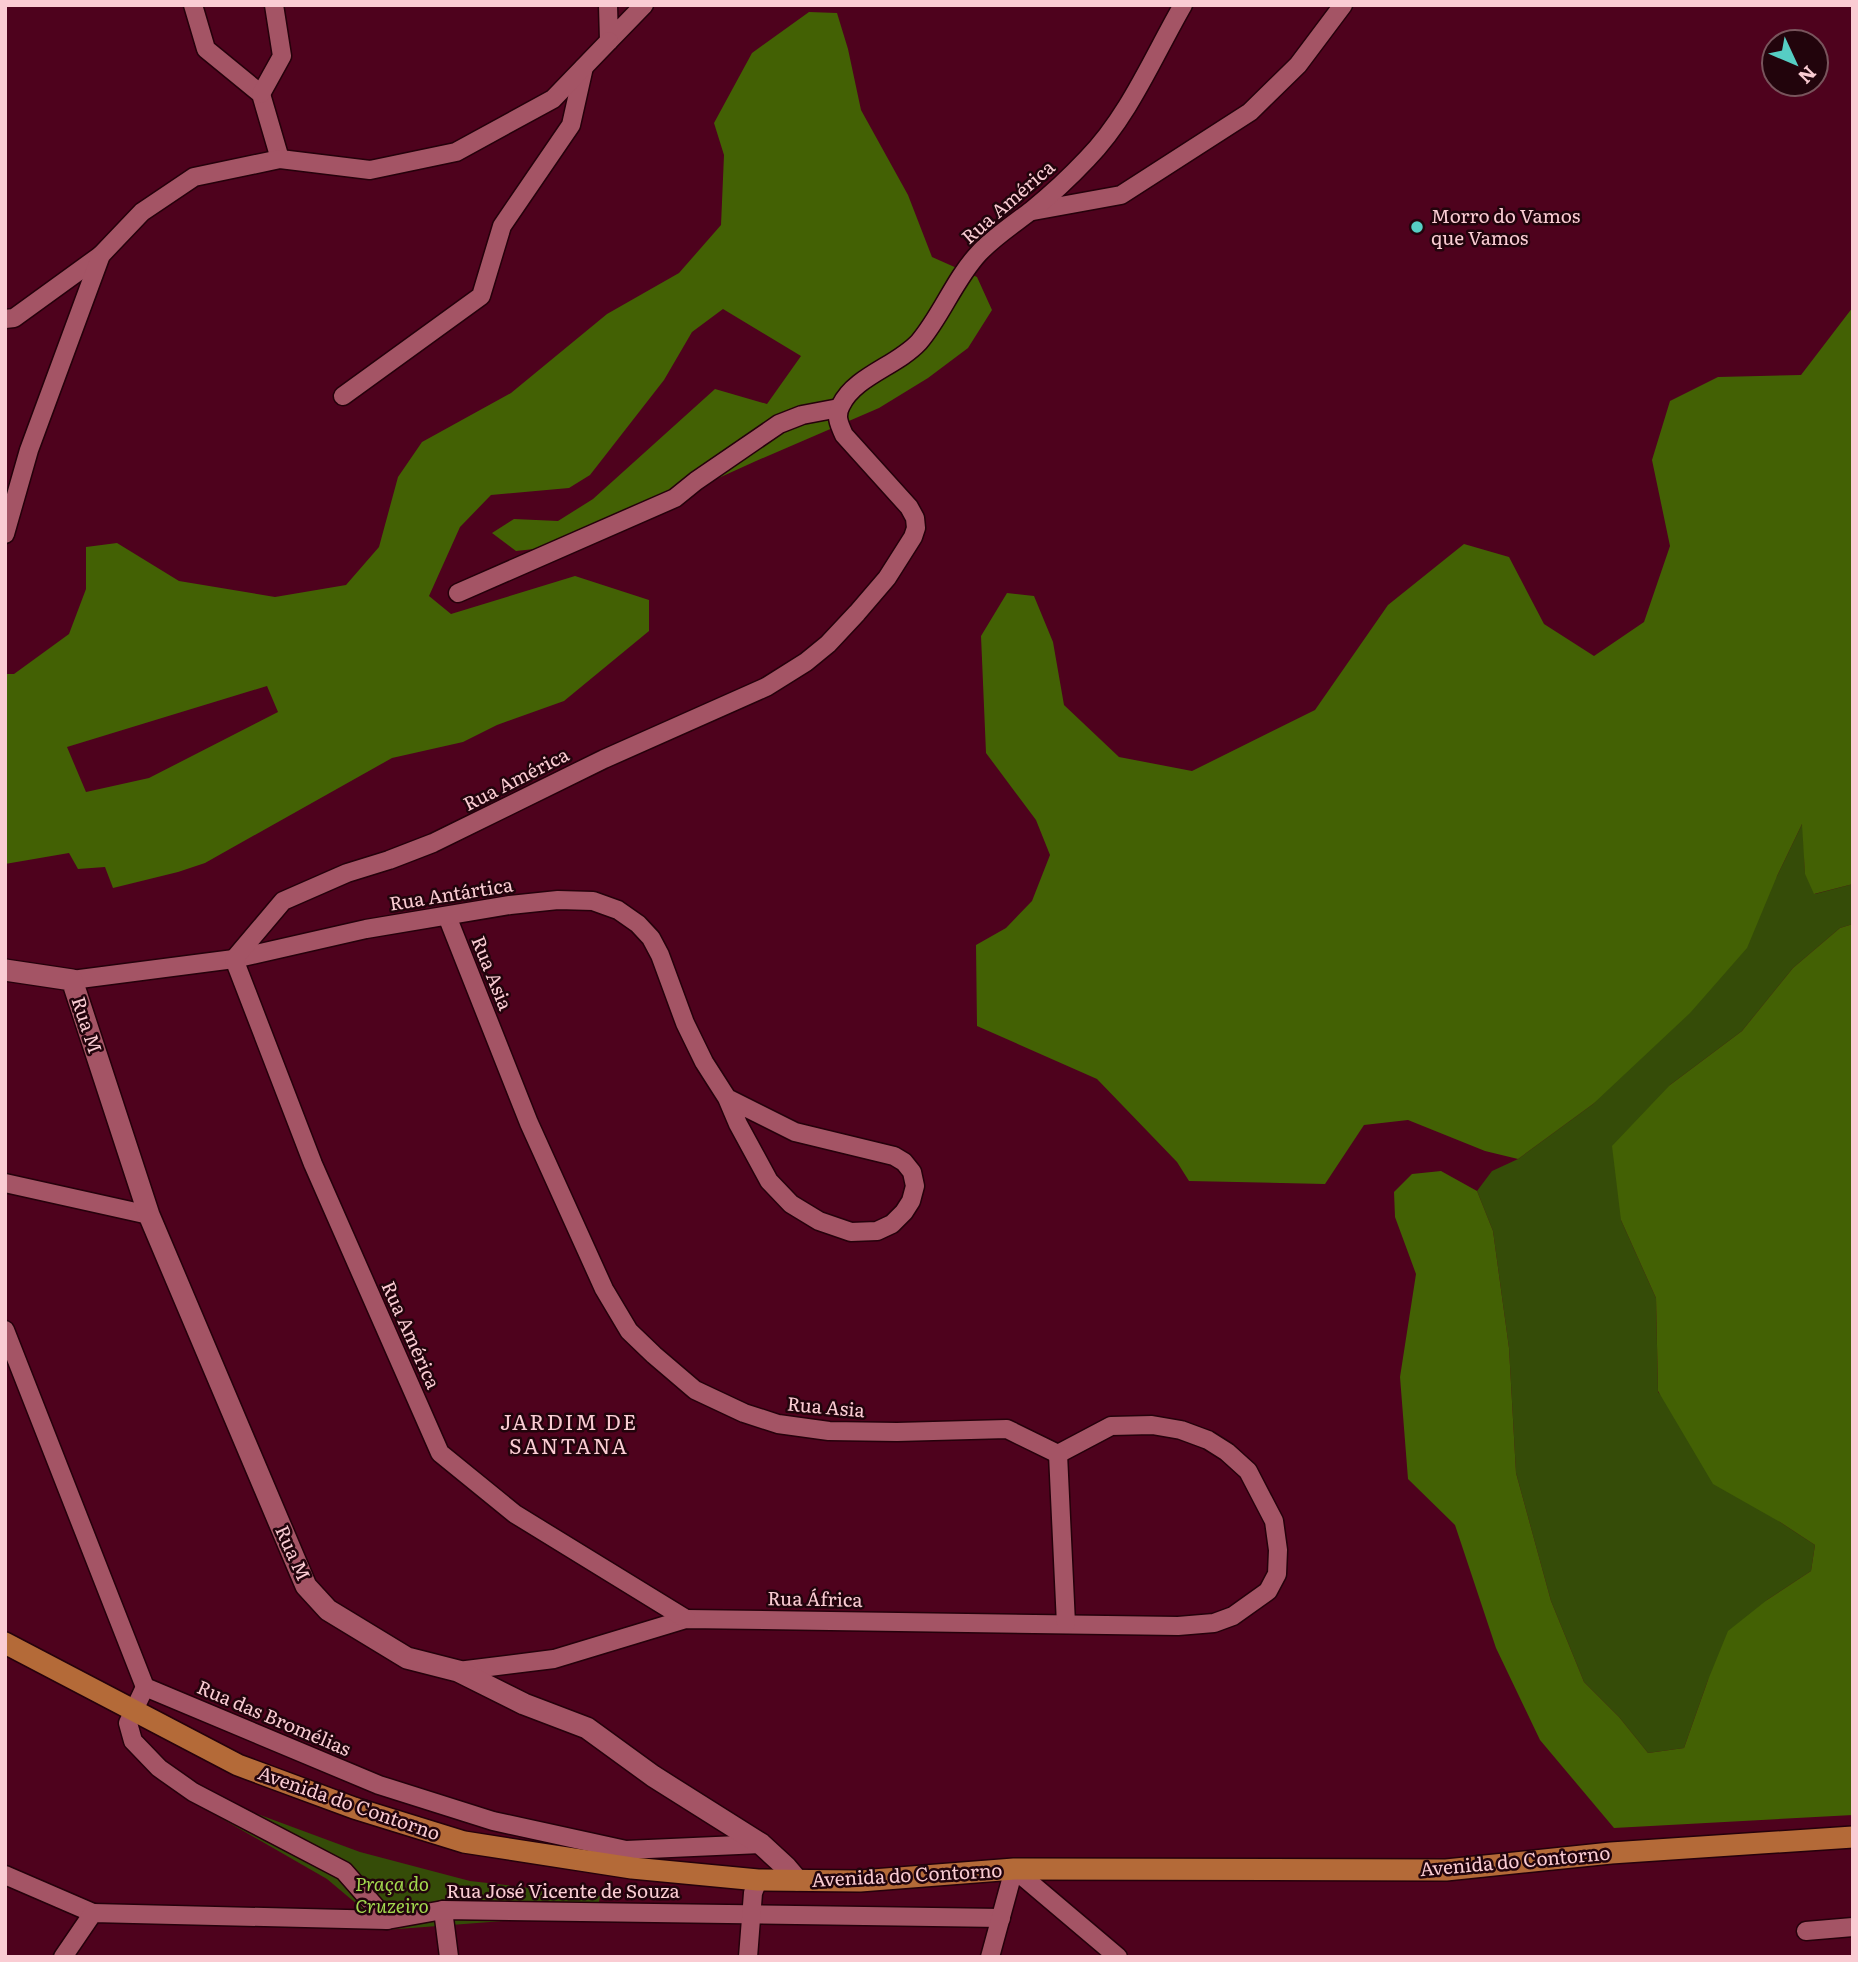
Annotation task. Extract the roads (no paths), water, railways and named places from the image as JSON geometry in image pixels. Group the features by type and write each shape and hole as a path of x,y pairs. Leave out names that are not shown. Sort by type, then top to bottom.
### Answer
{"main road":[{"name":"Avenida do Contorno","path":"5,1643 238,1765 354,1808 464,1842 632,1868 758,1880 860,1881 1014,1869 1446,1870 1611,1853 1853,1837"}],"street":[{"path":"193,5 205,49 261,94 280,159"},
{"path":"261,94 282,56 274,5"},
{"path":"608,5 608,41"},
{"path":"5,319 14,318 102,255 142,212 194,177 280,159 370,170 456,152 553,99 644,5"},
{"name":"Rua América","path":"686,1619 514,1514 440,1453 313,1164 234,959 284,901 346,873 433,843 604,759 766,687 806,662 828,644 887,578 916,528 915,518 909,508 844,435 838,421 839,408 846,396 857,386 911,350 929,327 966,268 994,238 1030,212 1090,157 1110,132 1139,86 1183,5"},
{"path":"1030,212 1121,195 1250,112 1298,65 1343,5"},
{"path":"343,396 481,296 502,226 571,125 584,67"},
{"path":"6,534 29,450 102,255"},
{"path":"458,593 675,498 779,425 802,415 839,408"},
{"name":"Rua Antártica","path":"72,980 234,959 366,929 510,905 558,900 593,901 618,910 638,924 651,938 685,1023 704,1062 727,1098 769,1181 791,1204 819,1221 851,1232 877,1231 892,1224 911,1201 915,1186 912,1172 904,1162 894,1156 795,1132 727,1098"},
{"name":"Rua Asia","path":"447,916 529,1123 604,1289 629,1331 654,1355 695,1390 744,1413 778,1424 843,1431 1007,1429 1058,1454"},
{"path":"5,970 72,980"},
{"name":"Rua M","path":"72,980 149,1215 306,1586 328,1610 407,1658 458,1671 524,1704 587,1728 653,1776 761,1844 797,1880"},
{"path":"5,1182 149,1215"},
{"path":"5,1330 145,1687 128,1723 133,1741 159,1768 193,1792 344,1871 387,1920"},
{"name":"Rua África","path":"458,1671 554,1659 686,1619 1178,1626 1214,1623 1233,1616 1268,1591 1277,1574 1275,1521 1248,1471 1227,1452 1208,1440 1181,1430 1152,1425 1111,1426 1058,1454"},
{"path":"1058,1454 1066,1624"},
{"name":"Rua das Bromélias","path":"145,1687 379,1784 493,1821 626,1850 761,1844"},
{"path":"990,1957 1014,1869 1118,1957"},
{"path":"5,1875 93,1913 64,1957"},
{"path":"748,1957 753,1893 758,1880"},
{"path":"443,1910 449,1957"},
{"name":"Rua José Vicente de Souza","path":"93,1913 387,1920 443,1910 1000,1918"},
{"path":"1807,1931 1853,1927"}],"place":[{"name":"Morro do Vamos que Vamos","path":"1417,227"}],"district":[{"name":"JARDIM DE SANTANA","path":"569,1435"}],"park label":[{"name":"Praça do Cruzeiro","path":"392,1895"}]}
